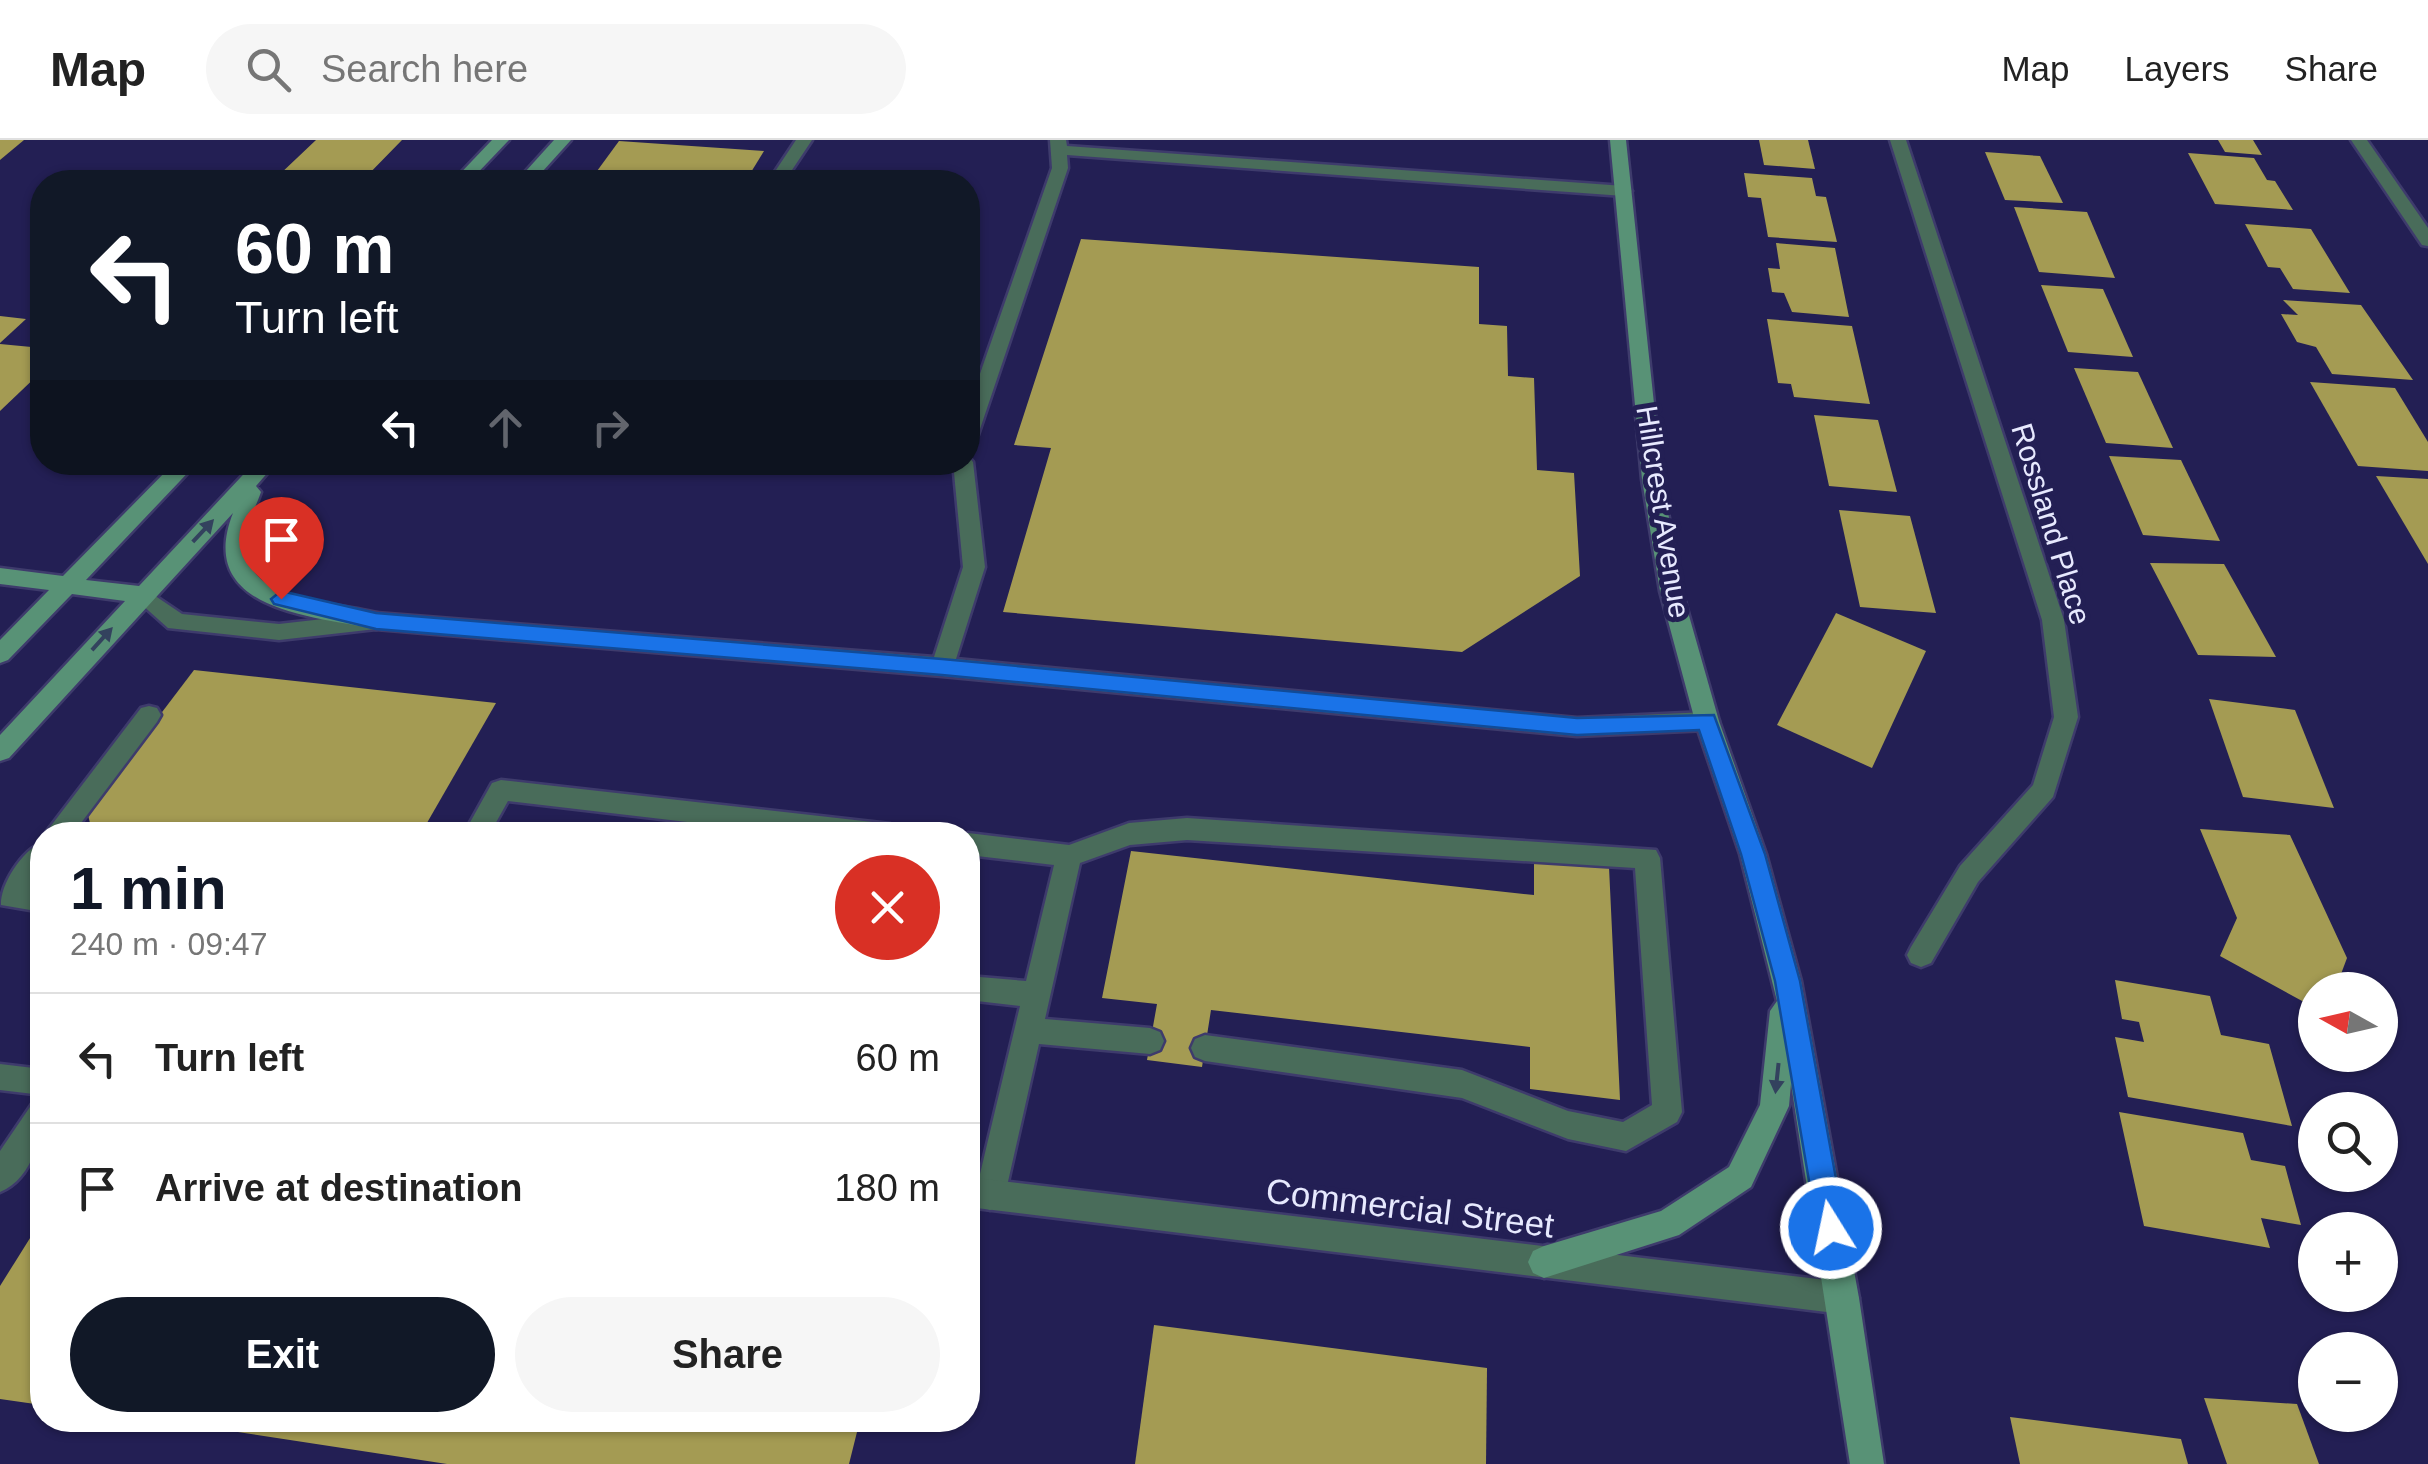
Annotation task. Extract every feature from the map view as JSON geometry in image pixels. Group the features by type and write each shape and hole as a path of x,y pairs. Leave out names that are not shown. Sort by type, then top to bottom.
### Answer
{"street":[{"path":"472,170 502,140"},
{"path":"535,170 563,140"},
{"path":"784,170 804,140"},
{"name":"Hillcrest Avenue","path":"1618,140 1652,479 1671,592 1707,721 1753,854 1787,981 1868,1464"},
{"name":"Rossland Place","path":"1898,140 2053,620 2066,717 2044,790 1969,874 1921,955"},
{"path":"2359,140 2428,241"},
{"path":"980,400 1060,168 1059,145 1624,192"},
{"path":"0,654 175,475"},
{"path":"0,751 256,475"},
{"path":"260,475 235,523 232,552 238,574 258,593 376,621 942,667 1577,727 1707,721"},
{"path":"942,667 974,567 963,475"},
{"path":"0,576 142,595 176,622 279,632 376,621"},
{"path":"67,822 148,715"},
{"path":"483,822 501,790 778,822"},
{"path":"980,845 1069,856 1129,834 1187,829 1646,858 1667,1112 1626,1136 1568,1126 1462,1084 1206,1048"},
{"path":"980,1190 1029,1030 1069,856"},
{"path":"30,870 10,896 30,899"},
{"path":"1544,1262 1668,1224 1740,1177 1774,1106 1787,981"},
{"path":"980,989 1037,995"},
{"path":"1029,1030 1150,1041"},
{"path":"0,1076 30,1080"},
{"path":"0,1178 30,1132"},
{"name":"Commercial Street","path":"980,1193 1843,1298"}],"building":[{"path":"0,140 24,140 0,160"},
{"path":"316,140 402,140 373,170 284,170"},
{"path":"1759,140 1808,140 1815,169 1764,165"},
{"path":"2218,140 2253,140 2262,155 2225,152"},
{"path":"619,141 764,151 752,170 598,170"},
{"path":"1985,152 2040,156 2063,203 2005,200"},
{"path":"2188,153 2254,158 2293,210 2215,204"},
{"path":"1744,173 1812,178 1816,196 1826,197 1837,242 1768,237 1761,198 1748,197"},
{"path":"2014,207 2087,212 2115,278 2039,272"},
{"path":"2245,224 2311,229 2350,293 2293,289 2280,268 2268,267"},
{"path":"1081,239 1479,267 1479,324 1507,326 1508,376 1534,378 1537,470 1574,473 1580,576 1462,652 1003,612 1051,448 1014,445"},
{"path":"1776,243 1835,248 1849,317 1792,312 1784,293 1772,292 1768,268 1780,269"},
{"path":"2041,285 2103,289 2133,357 2068,352"},
{"path":"2283,300 2361,305 2413,380 2332,374 2316,347 2297,342 2281,314 2298,315"},
{"path":"0,316 26,319 0,343"},
{"path":"1767,319 1852,326 1870,404 1794,397 1791,384 1778,383"},
{"path":"0,344 30,347 30,382 0,411"},
{"path":"2074,368 2138,372 2173,448 2106,443"},
{"path":"2310,382 2395,388 2428,442 2428,471 2358,466"},
{"path":"1814,415 1878,420 1897,492 1829,486"},
{"path":"2109,456 2181,460 2220,541 2143,535"},
{"path":"2376,476 2428,479 2428,564"},
{"path":"1839,510 1910,516 1936,613 1860,607"},
{"path":"2150,563 2224,564 2276,657 2198,655"},
{"path":"1836,613 1926,651 1872,768 1777,725"},
{"path":"194,670 496,703 427,822 90,822 87,811"},
{"path":"2209,699 2295,710 2334,808 2243,797"},
{"path":"2200,829 2290,835 2347,958 2342,972 2298,972 2298,999 2220,956 2237,918"},
{"path":"1131,851 1534,895 1534,860 1609,867 1620,1100 1530,1089 1530,1047 1211,1010 1202,1067 1147,1060 1157,1004 1102,998"},
{"path":"2115,980 2210,996 2221,1035 2269,1044 2292,1126 2128,1097 2115,1037 2144,1042 2139,1022 2122,1019"},
{"path":"2119,1112 2243,1133 2251,1160 2285,1166 2298,1214 2298,1224 2261,1218 2270,1248 2144,1226"},
{"path":"30,1238 30,1403 0,1399 0,1286"},
{"path":"1154,1325 1487,1368 1486,1464 1135,1464"},
{"path":"2204,1398 2297,1404 2298,1432 2307,1432 2319,1464 2227,1464"},
{"path":"2010,1417 2181,1439 2188,1464 2020,1464"},
{"path":"238,1432 857,1432 849,1464 447,1464"}],"route":[{"path":"281,599 376,621 942,667 1577,727 1707,721 1753,854 1787,981 1831,1228"}]}
